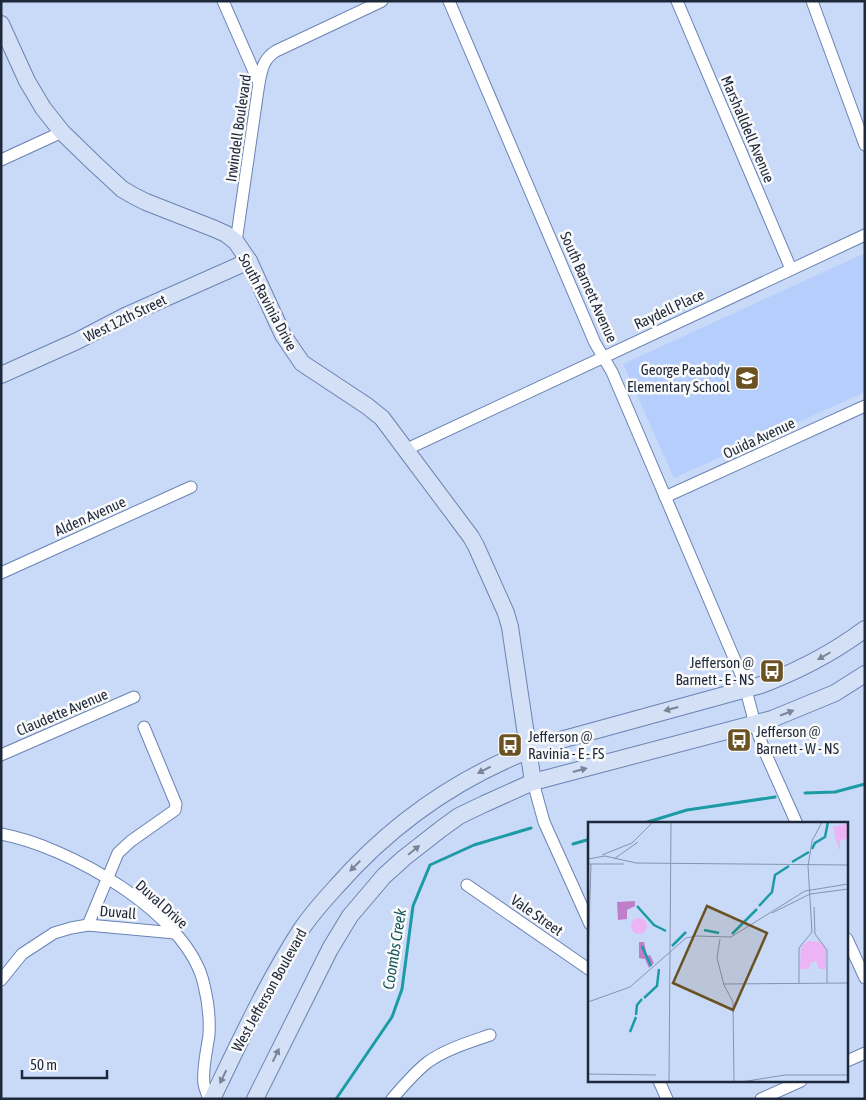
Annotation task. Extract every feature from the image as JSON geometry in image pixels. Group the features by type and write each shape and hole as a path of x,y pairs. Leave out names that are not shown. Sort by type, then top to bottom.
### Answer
{"main road":[{"name":"South Ravinia Drive","path":"1,24 33,94 62,132 122,189 146,202 226,234 236,242 249,261 283,336 302,363 382,418 476,546 506,614 512,638 533,782"},
{"name":"West 12th Street","path":"1,375 77,341 125,316 249,261"},
{"name":"West Jefferson Boulevard","path":"210,1099 254,1013 293,944 318,908 347,874 399,825 446,791 483,770 546,744 746,689 787,675 813,662 865,629"},
{"path":"255,1099 330,948 350,916 368,894 404,858 459,816 533,782 755,724 808,705 865,674"}],"street":[{"path":"223,1 259,83"},
{"name":"Irwindell Boulevard","path":"236,242 259,83 264,62 268,56 276,51 382,1"},
{"name":"South Barnett Avenue","path":"450,1 591,334 612,372 746,689 764,750 796,822"},
{"name":"Marshalldell Avenue","path":"676,1 791,269"},
{"path":"812,1 865,145"},
{"path":"1,160 62,132"},
{"name":"Raydell Place","path":"405,450 865,235"},
{"name":"Ouida Avenue","path":"665,497 865,406"},
{"name":"Alden Avenue","path":"1,573 190,487"},
{"name":"Claudette Avenue","path":"1,755 134,697"},
{"path":"88,925 118,853 131,841 175,810 176,804 144,727"},
{"name":"South Ravinia Drive","path":"533,782 544,822 588,920"},
{"name":"Duval Drive","path":"1,834 38,843 79,860 144,904 175,933 193,958 204,983 209,1032 204,1083 210,1099"},
{"name":"Vale Street","path":"467,885 588,969"},
{"name":"Duvall","path":"1,980 22,954 54,933 88,925 175,933"},
{"path":"848,941 865,978"},
{"path":"392,1099 409,1079 429,1061 453,1048 490,1035"},
{"path":"848,1061 865,1054"},
{"path":"659,1082 666,1099"},
{"path":"761,1099 799,1082"}],"shaded area":[{"name":"George Peabody Elementary School","path":"865,253 865,392 674,478 623,364"}],"waterway":[{"name":"Coombs Creek","path":"805,793 835,792 865,784"},
{"name":"Coombs Creek","path":"648,822 687,810 775,797"},
{"name":"Coombs Creek","path":"336,1099 392,1017 402,989 413,906 430,865 474,845 531,828"},
{"name":"Coombs Creek","path":"573,844 588,840"}],"place":[{"name":"George Peabody Elementary School","path":"747,378"},
{"name":"Jefferson @ Barnett - E - NS","path":"772,671"},
{"name":"Jefferson @ Barnett - W - NS","path":"739,740"},
{"name":"Jefferson @ Ravinia - E - FS","path":"510,745"}]}
